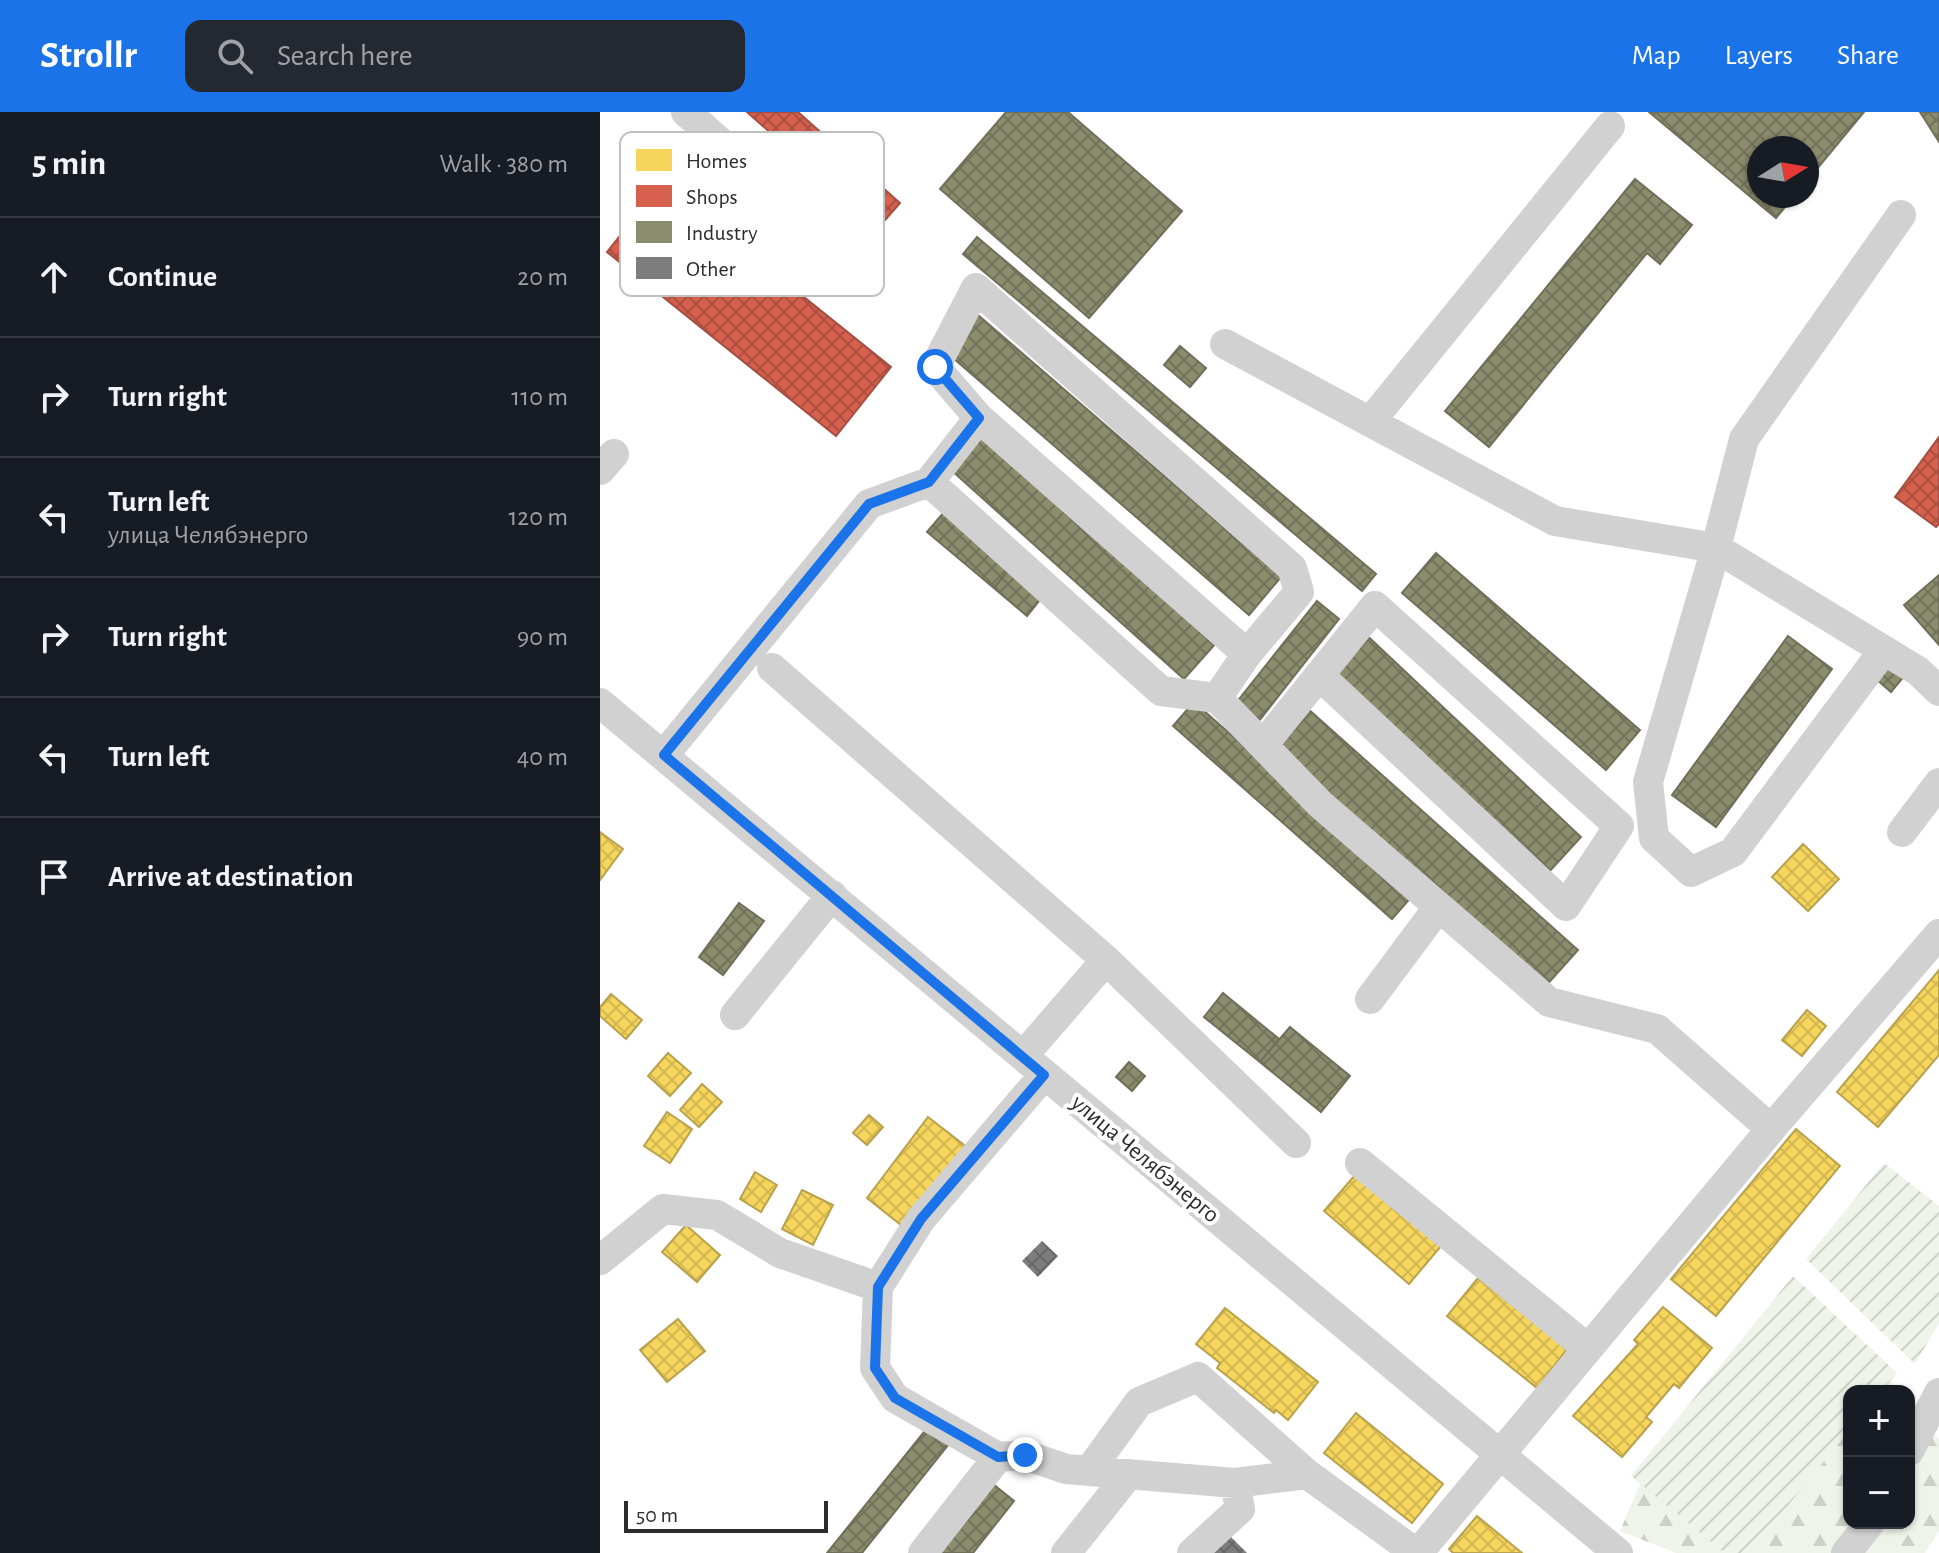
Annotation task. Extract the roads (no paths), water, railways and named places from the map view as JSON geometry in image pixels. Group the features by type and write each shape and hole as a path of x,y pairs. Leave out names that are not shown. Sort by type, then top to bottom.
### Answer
{"street":[{"path":"686,112 709,132"},
{"path":"1370,422 1610,126"},
{"path":"1884,650 1733,852 1691,872 1654,838 1648,782 1716,548 1744,439 1901,215"},
{"path":"1217,698 1247,654 1299,592 1292,568 976,288 935,367 979,418 1247,654"},
{"path":"1225,344 1555,521 1716,548 1884,650 1928,681"},
{"path":"664,755 869,504 929,482 979,418"},
{"path":"929,482 1161,691 1217,698 1320,804 1437,909 1549,1002 1657,1029 1771,1129"},
{"path":"1263,745 1319,675 1375,606 1619,826 1566,906 1319,675"},
{"path":"772,668 1106,960 1296,1143"},
{"name":"улица Челябэнерго","path":"600,703 1618,1553"},
{"path":"1902,832 1939,783"},
{"path":"735,1015 832,895"},
{"path":"1370,999 1437,909"},
{"path":"1089,1471 1139,1402 1198,1377 1307,1474 1417,1553 1771,1129 1939,934"},
{"path":"1106,960 1034,1065 921,1219 878,1287 875,1368 882,1384 895,1398 998,1457 1025,1455 1066,1469 1235,1483 1307,1474"},
{"path":"1360,1163 1587,1348"},
{"path":"600,1260 663,1209 717,1215 780,1253 878,1287"},
{"path":"1915,1439 1939,1393"},
{"path":"923,1553 998,1457"},
{"path":"1066,1553 1129,1474"},
{"path":"1192,1553 1240,1509 1235,1483"},
{"path":"1846,1553 1865,1529"}]}
